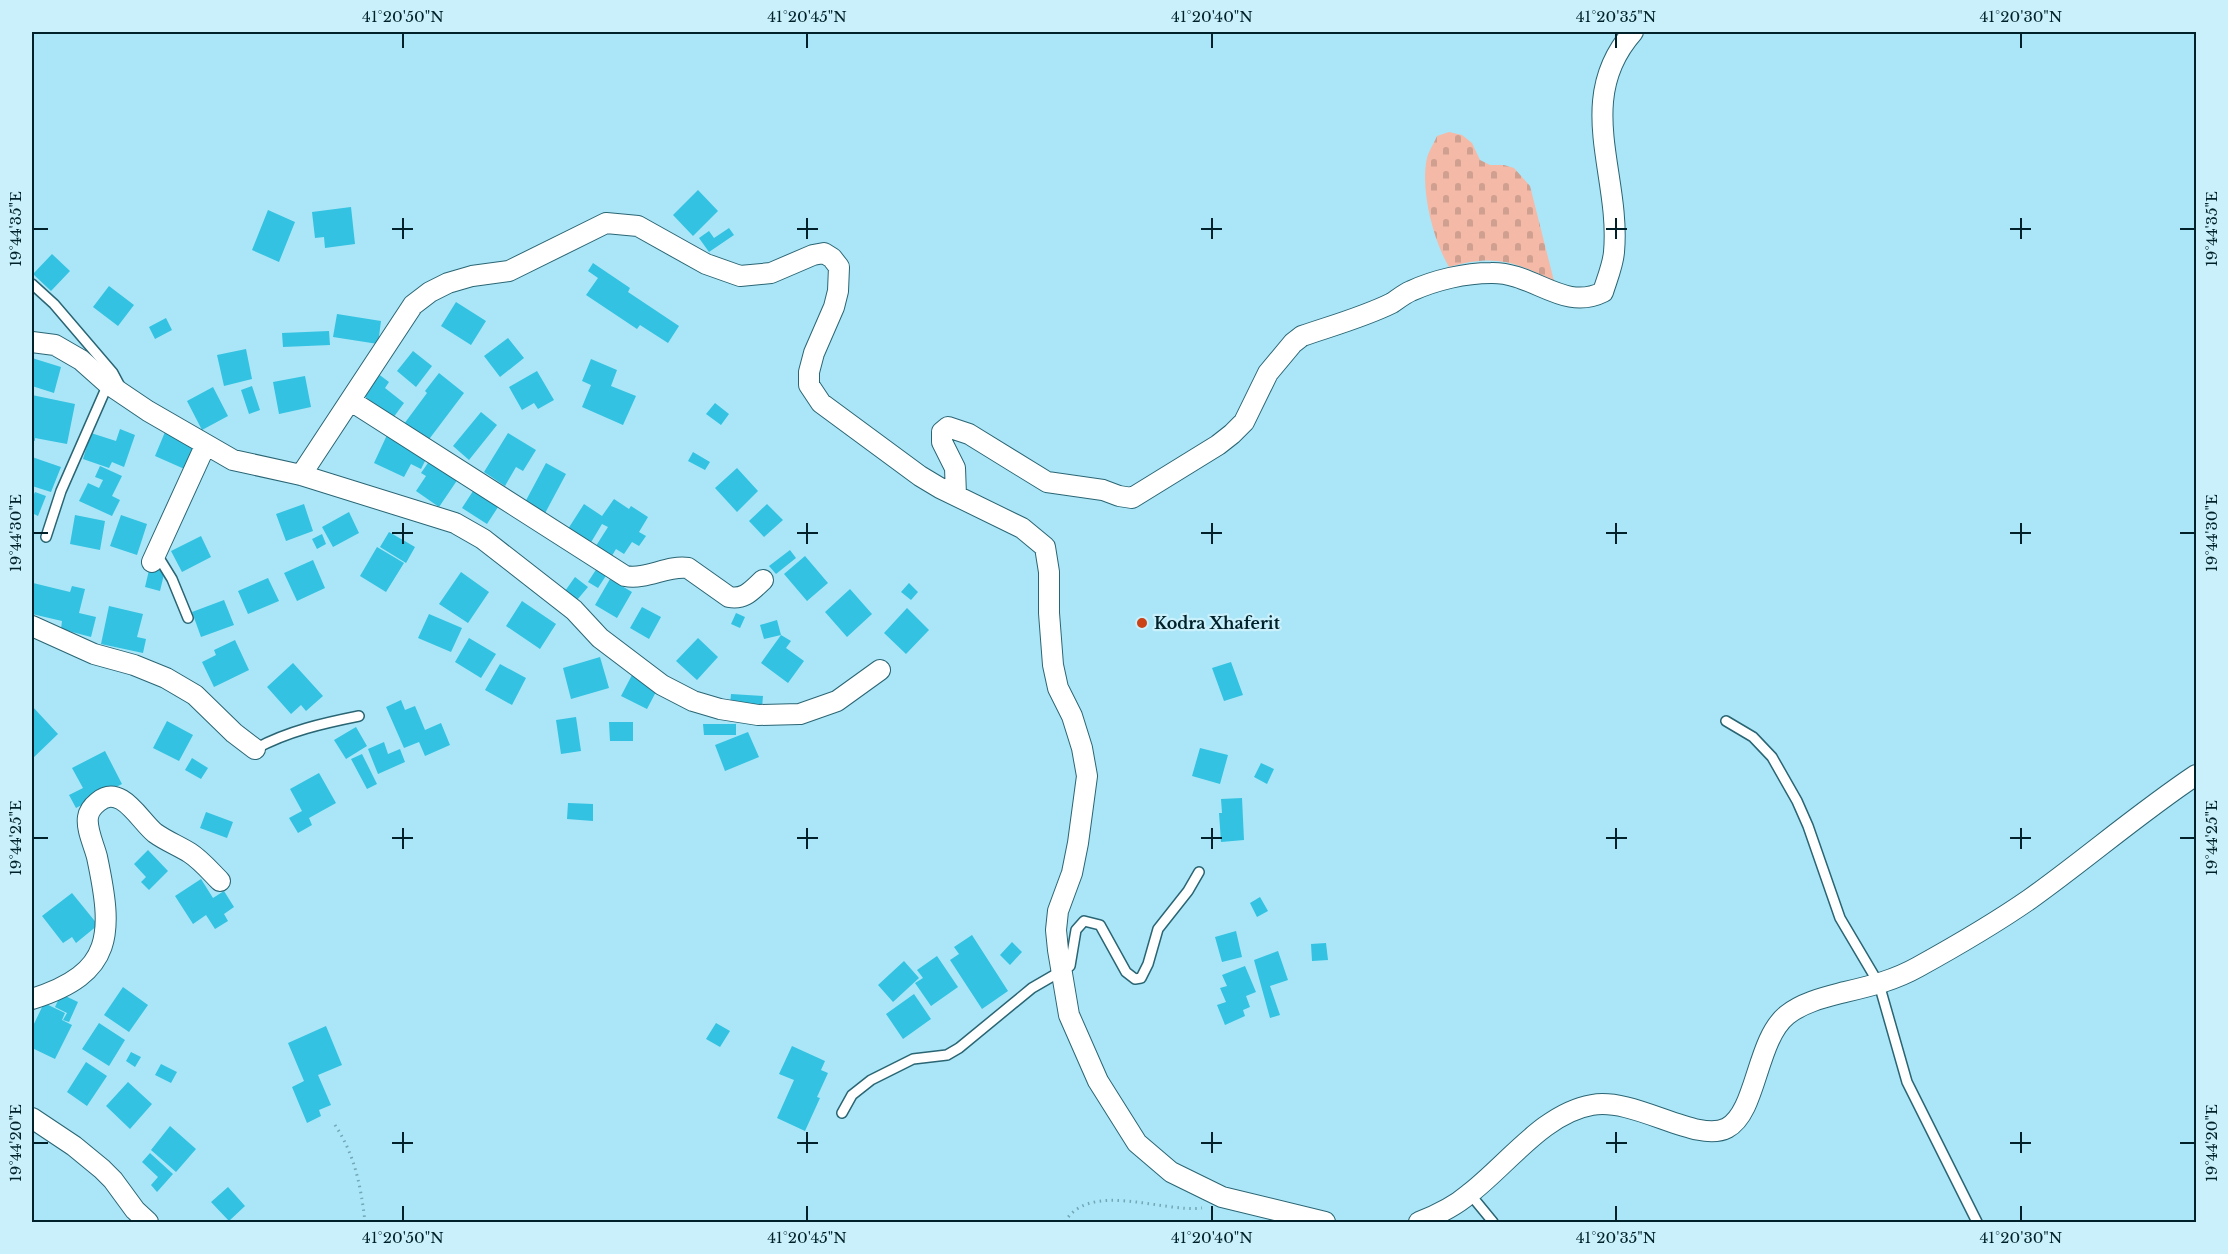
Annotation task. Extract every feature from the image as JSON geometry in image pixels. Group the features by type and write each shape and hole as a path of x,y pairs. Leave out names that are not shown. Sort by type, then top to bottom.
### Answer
{"street":[{"path":"956,495 955,468 942,442 942,432 948,427 969,434 1047,482 1103,490 1132,498 1232,434 1244,422 1268,373 1293,342 1302,336 1392,303 1411,291 1466,274 1517,275 1575,299 1591,298 1603,292 1614,254 1615,228 1604,141 1602,111 1604,91 1610,66 1633,32"},
{"path":"300,475 351,401 402,319 413,305 430,292 448,283 472,276 509,271 606,223 638,226 706,264 740,276 771,273 813,255 824,253 832,258 839,267 838,291 809,372 809,385 821,403 830,412 920,476 1022,528 1045,548 1049,561 1049,613 1053,665 1058,688 1072,716 1082,748 1087,776 1072,873 1058,911 1056,930 1069,1015 1098,1081 1137,1143 1171,1172 1222,1197 1325,1222"},
{"path":"32,342 55,345 81,360 108,384 126,396 205,446 233,460 300,475 455,523 483,539 574,610 600,638 662,685 693,701 720,710 758,715 800,714 837,701 880,670"},
{"path":"351,401 626,576 635,578 680,567 688,568 729,597 737,598 747,595 763,580"},
{"path":"154,557 205,446"},
{"path":"32,626 94,654 134,665 166,678 195,694 234,733 255,749"},
{"path":"1419,1222 1447,1210 1470,1194 1551,1122 1573,1109 1595,1104 1617,1104 1639,1109 1690,1128 1711,1132 1721,1131 1731,1126 1738,1119 1744,1107 1765,1048 1786,1015 1815,1001 1879,984 1916,968 2001,918 2196,775"},
{"path":"32,999 61,989 80,977 94,963 102,949 106,933 102,880 88,818 92,807 101,799 112,796 126,801 154,832 191,854 220,882"},
{"path":"32,1118 74,1146 102,1169 135,1210 148,1222"}],"lane":[{"path":"32,284 54,304 113,373 126,396"},
{"path":"46,537 69,471 108,384"},
{"path":"154,557 172,579 188,618"},
{"path":"255,749 275,738 359,716"},
{"path":"1726,721 1753,737 1772,757 1785,778 1808,826 1840,918 1879,984 1907,1082 1977,1222"},
{"path":"842,1113 852,1095 871,1080 913,1059 947,1055 959,1048 1032,988 1061,969 1070,966 1076,930 1084,921 1100,925 1126,972 1135,979 1141,978 1148,964 1158,929 1188,891 1199,872"},
{"path":"1470,1194 1493,1222"}],"path":[{"path":"335,1125 354,1160 363,1201 364,1222"},
{"path":"1065,1222 1069,1215 1083,1205 1096,1201 1112,1200 1182,1209 1200,1209 1222,1197"}],"green space":[{"path":"1449,132 1462,135 1472,143 1480,160 1490,165 1514,168 1530,186 1554,281 1515,264 1491,260 1449,267 1438,243 1429,214 1425,170 1427,158 1437,136"}],"building":[{"path":"698,190 718,211 693,236 673,215"},
{"path":"351,207 355,244 325,248 324,237 315,238 312,212"},
{"path":"268,210 295,222 279,262 252,250"},
{"path":"729,228 734,235 709,252 699,238 709,231 714,238"},
{"path":"52,254 70,271 51,291 33,274"},
{"path":"593,263 630,288 628,292 679,326 668,343 640,325 637,329 586,295 598,278 588,271"},
{"path":"109,286 134,305 118,326 93,307"},
{"path":"456,302 486,321 471,345 441,326"},
{"path":"337,314 381,321 378,344 333,337"},
{"path":"166,318 172,330 155,339 149,327"},
{"path":"329,331 330,345 283,347 282,333"},
{"path":"508,338 524,358 500,377 484,356"},
{"path":"246,349 252,379 224,386 217,355"},
{"path":"413,351 432,366 416,387 397,371"},
{"path":"32,358 61,367 54,393 32,386"},
{"path":"591,359 617,370 611,386 636,396 623,425 582,407 591,385 582,381"},
{"path":"537,371 554,400 538,409 534,403 522,410 509,387"},
{"path":"377,373 389,382 385,388 404,403 393,418 360,393"},
{"path":"439,373 464,393 427,442 404,424"},
{"path":"305,376 311,407 279,414 273,382"},
{"path":"252,386 260,410 249,414 241,390"},
{"path":"213,387 228,416 202,430 187,401"},
{"path":"32,395 75,404 67,444 35,438 35,441 32,440"},
{"path":"715,403 729,414 721,425 706,414"},
{"path":"481,412 497,425 469,460 453,446"},
{"path":"120,429 135,435 124,467 112,462 109,468 83,459 91,433 116,441"},
{"path":"165,432 199,447 189,471 155,456"},
{"path":"508,433 536,450 523,471 516,467 505,486 484,472"},
{"path":"387,435 428,455 421,469 411,464 404,477 374,463"},
{"path":"693,452 710,462 705,470 688,461"},
{"path":"32,457 61,467 51,492 32,486"},
{"path":"430,460 458,479 439,507 416,491 426,476 421,473"},
{"path":"546,463 566,474 543,517 523,506"},
{"path":"100,466 122,476 112,496 120,500 112,516 79,501 88,483 99,488 103,480 95,477"},
{"path":"737,468 758,491 737,512 715,488"},
{"path":"477,485 502,501 487,524 462,508"},
{"path":"35,492 46,496 38,516 32,513 32,498"},
{"path":"614,499 629,509 631,506 648,517 639,532 646,536 639,546 632,542 624,554 616,549 610,559 594,549 608,527 602,524 590,544 568,529 584,504 602,516"},
{"path":"304,504 313,531 286,541 276,514"},
{"path":"767,504 783,520 764,537 749,521"},
{"path":"349,512 359,533 333,547 322,527"},
{"path":"75,515 105,521 100,550 70,544"},
{"path":"121,515 147,524 137,555 110,546"},
{"path":"389,532 415,547 406,563 380,547"},
{"path":"322,534 326,544 317,549 312,539"},
{"path":"201,536 211,557 182,572 171,551"},
{"path":"377,547 404,563 386,592 360,576"},
{"path":"790,550 796,558 776,574 769,566"},
{"path":"805,556 828,583 807,601 784,574"},
{"path":"313,560 325,588 297,601 284,573"},
{"path":"599,565 609,571 598,588 588,582"},
{"path":"150,566 165,570 160,591 145,587"},
{"path":"461,572 489,592 468,623 439,604"},
{"path":"575,577 588,587 577,600 565,591"},
{"path":"268,578 279,601 248,614 238,591"},
{"path":"610,579 632,592 617,618 595,605"},
{"path":"33,583 70,592 72,586 85,589 79,613 96,617 91,637 61,629 62,621 32,614"},
{"path":"909,583 918,592 911,600 901,592"},
{"path":"850,589 872,614 847,637 825,612"},
{"path":"224,600 234,625 201,637 192,612"},
{"path":"522,601 556,624 540,649 506,626"},
{"path":"109,606 143,614 137,637 146,639 143,653 101,644"},
{"path":"642,607 661,617 649,639 630,628"},
{"path":"907,608 929,630 906,654 884,633"},
{"path":"736,613 745,617 740,628 731,624"},
{"path":"429,614 462,628 451,652 418,638"},
{"path":"777,620 781,635 764,639 760,625"},
{"path":"781,635 791,641 786,648 804,661 788,683 761,663"},
{"path":"469,638 496,654 481,678 455,662"},
{"path":"698,638 718,657 697,680 676,661"},
{"path":"235,640 249,670 214,687 202,662 216,655 214,650"},
{"path":"600,657 609,688 571,699 563,668"},
{"path":"1231,662 1243,695 1224,701 1212,668"},
{"path":"293,663 323,696 306,711 301,705 291,714 267,687"},
{"path":"500,664 526,678 512,705 485,690"},
{"path":"632,675 658,688 647,709 621,696"},
{"path":"731,694 763,696 762,707 730,705"},
{"path":"401,700 405,710 415,706 425,730 441,723 450,745 425,756 419,742 404,748 386,707"},
{"path":"32,706 58,734 32,759"},
{"path":"576,717 581,751 561,754 556,720"},
{"path":"167,721 193,735 179,761 153,748"},
{"path":"609,722 633,722 633,741 610,741"},
{"path":"703,724 736,724 736,735 704,735"},
{"path":"356,727 367,746 346,759 334,740"},
{"path":"748,732 759,757 725,771 715,745"},
{"path":"384,742 388,754 400,749 405,762 378,774 368,749"},
{"path":"1200,748 1228,755 1220,784 1192,776"},
{"path":"105,751 122,784 76,808 69,795 83,788 72,768"},
{"path":"362,754 377,784 367,789 351,759"},
{"path":"192,758 208,768 201,779 185,770"},
{"path":"1261,763 1274,769 1267,784 1254,777"},
{"path":"319,773 336,803 309,818 312,825 298,833 289,818 302,811 290,789"},
{"path":"1242,798 1244,840 1221,842 1219,813 1222,813 1221,799"},
{"path":"568,803 593,804 593,821 567,819"},
{"path":"206,812 233,822 227,838 200,828"},
{"path":"148,850 168,871 149,890 141,882 146,877 134,864"},
{"path":"201,879 213,898 224,891 234,907 224,914 228,921 215,929 206,915 193,924 175,896"},
{"path":"72,893 98,925 76,943 72,937 63,943 42,916"},
{"path":"1260,897 1268,911 1257,917 1250,903"},
{"path":"1236,931 1242,957 1222,962 1215,937"},
{"path":"972,935 1008,991 982,1009 950,960 959,954 954,947"},
{"path":"1012,942 1022,952 1010,965 1000,955"},
{"path":"1326,943 1328,960 1312,961 1311,944"},
{"path":"1278,951 1288,980 1270,986 1280,1015 1270,1018 1254,960"},
{"path":"937,956 958,987 931,1006 915,983 923,978 917,970"},
{"path":"904,961 919,978 893,1002 878,985"},
{"path":"1245,966 1256,992 1246,996 1250,1007 1243,1010 1245,1016 1225,1025 1217,1005 1226,1002 1220,988 1227,986 1222,975"},
{"path":"123,987 148,1005 129,1032 104,1015"},
{"path":"61,994 78,1002 69,1022 63,1020 67,1013 55,1007"},
{"path":"914,994 931,1019 903,1039 886,1014"},
{"path":"44,1003 65,1013 62,1020 72,1025 55,1059 32,1048 32,1028"},
{"path":"99,1023 125,1040 109,1066 82,1049"},
{"path":"716,1023 730,1031 720,1047 706,1039"},
{"path":"326,1026 342,1065 318,1075 331,1105 319,1110 321,1116 307,1123 292,1087 304,1081 288,1043"},
{"path":"792,1046 825,1061 821,1070 828,1073 805,1131 777,1118 794,1080 779,1074"},
{"path":"131,1052 141,1057 135,1067 126,1061"},
{"path":"86,1062 107,1076 87,1106 67,1092"},
{"path":"161,1064 177,1072 171,1083 155,1075"},
{"path":"128,1082 152,1104 130,1129 106,1106"},
{"path":"170,1126 196,1149 176,1172 151,1150"},
{"path":"150,1153 173,1174 157,1192 151,1185 158,1177 142,1162"},
{"path":"228,1187 245,1206 229,1221 211,1202"}],"place":[{"name":"Kodra Xhaferit","path":"1142,623"}]}
